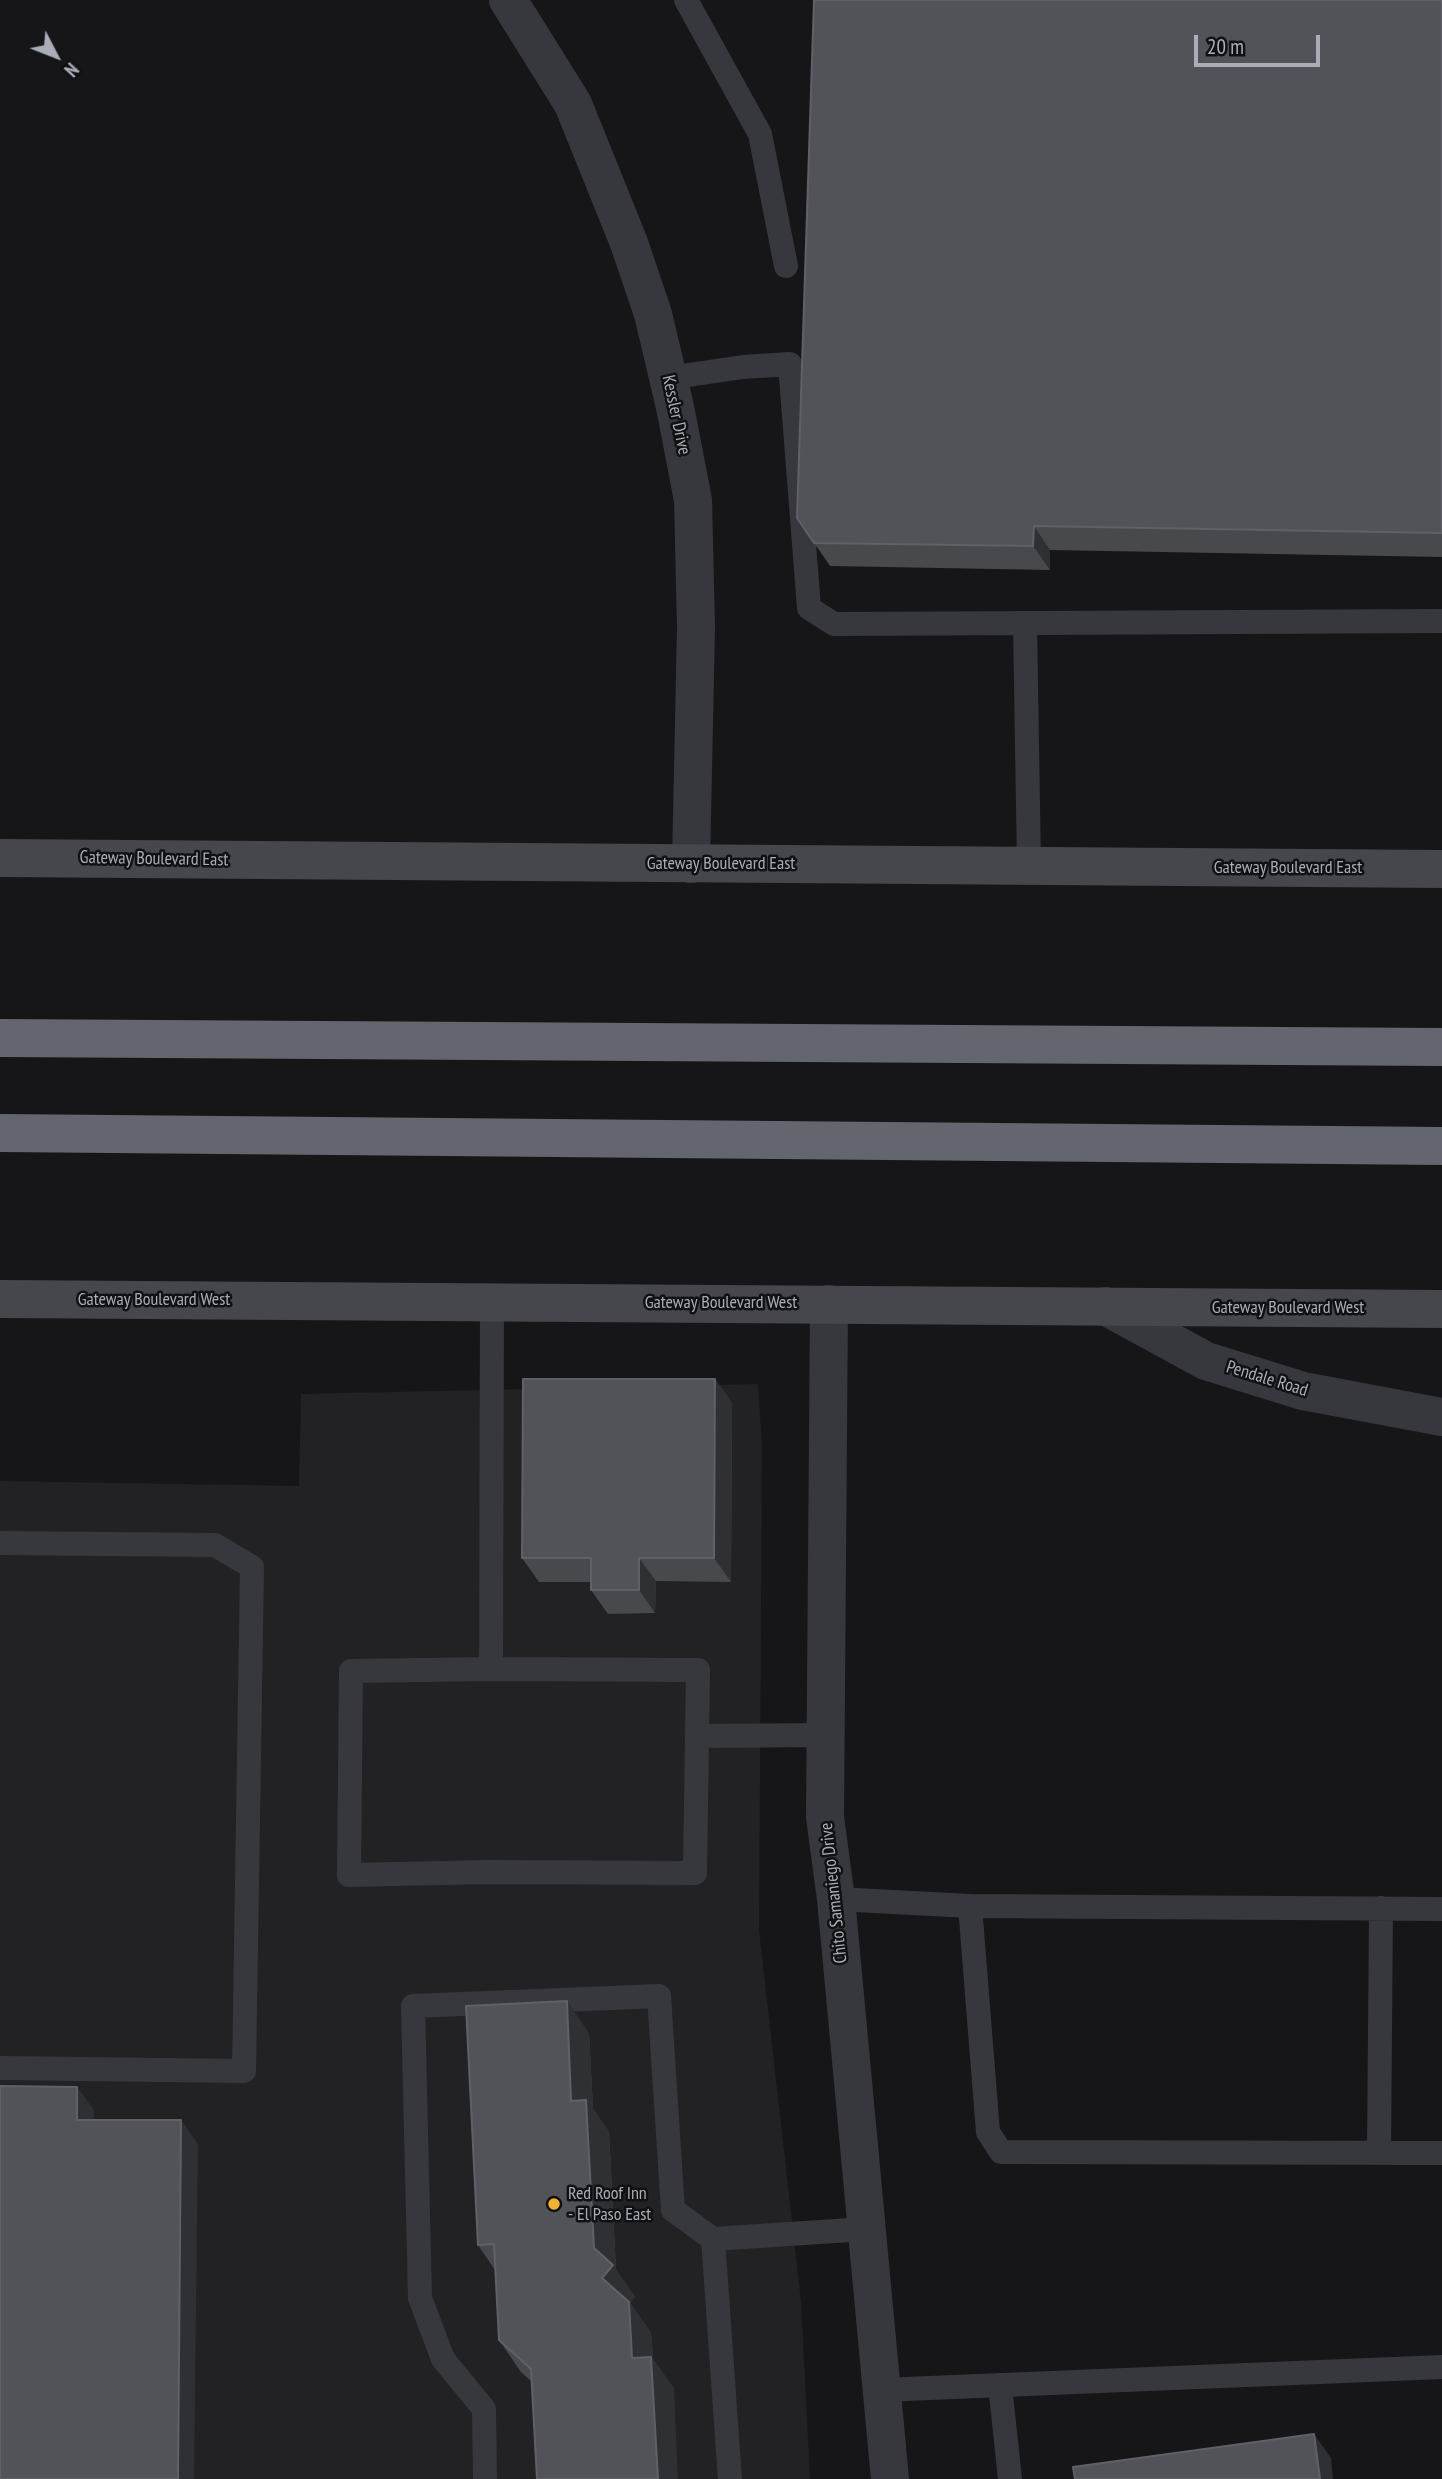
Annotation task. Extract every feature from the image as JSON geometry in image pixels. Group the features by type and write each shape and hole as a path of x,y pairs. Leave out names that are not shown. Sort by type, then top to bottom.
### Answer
{"highway":[{"path":"0,1038 1442,1047"},
{"path":"0,1133 1442,1146"}],"main road":[{"name":"Gateway Boulevard East","path":"0,858 1442,869"},
{"name":"Gateway Boulevard West","path":"0,1299 1442,1309"}],"street":[{"name":"Kessler Drive","path":"508,0 573,104 629,243 653,314 668,377 693,500 696,627 691,864"},
{"name":"Chito Samaniego Drive","path":"829,1304 825,1817 836,1899 890,2479"},
{"name":"Pendale Road","path":"1105,1306 1206,1361 1303,1391 1442,1417"}],"lane":[{"path":"686,0 760,134 786,266"},
{"path":"668,377 790,364 809,608 834,624 1442,621"},
{"path":"1025,623 1029,866"},
{"path":"491,1670 492,1302"},
{"path":"0,1543 215,1545 252,1567 244,2071 0,2068"},
{"path":"491,1670 698,1670 695,1873 488,1872 349,1875 351,1671 491,1670"},
{"path":"697,1736 826,1735"},
{"path":"836,1899 970,1906 1442,1909"},
{"path":"970,1906 988,2132 1001,2152 1442,2153"},
{"path":"1379,2153 1381,1908"},
{"path":"485,2479 484,2409 443,2359 420,2298 413,2006 659,1996 673,2210 713,2239 866,2229"},
{"path":"713,2239 730,2479"},
{"path":"881,2390 1442,2367"},
{"path":"1000,2385 1010,2479"}],"shaded area":[{"path":"758,1384 762,1446 759,1930 801,2301 810,2479 0,2479 0,1481 299,1486 301,1394"}],"building":[{"path":"814,0 1442,0 1442,533 1034,526 1033,546 814,543 797,518"},
{"path":"523,1379 715,1379 714,1558 639,1558 639,1590 591,1590 591,1558 522,1558"},
{"name":"Red Roof Inn - El Paso East","path":"567,2001 571,2101 586,2100 594,2248 613,2265 602,2278 629,2302 632,2358 651,2357 658,2479 537,2479 531,2369 499,2340 494,2244 478,2245 466,2006"},
{"path":"0,2086 77,2087 77,2120 181,2120 178,2479 0,2479"},
{"path":"1314,2434 1320,2479 1075,2479 1073,2467"}],"place":[{"name":"Red Roof Inn - El Paso East","path":"554,2204"}]}
